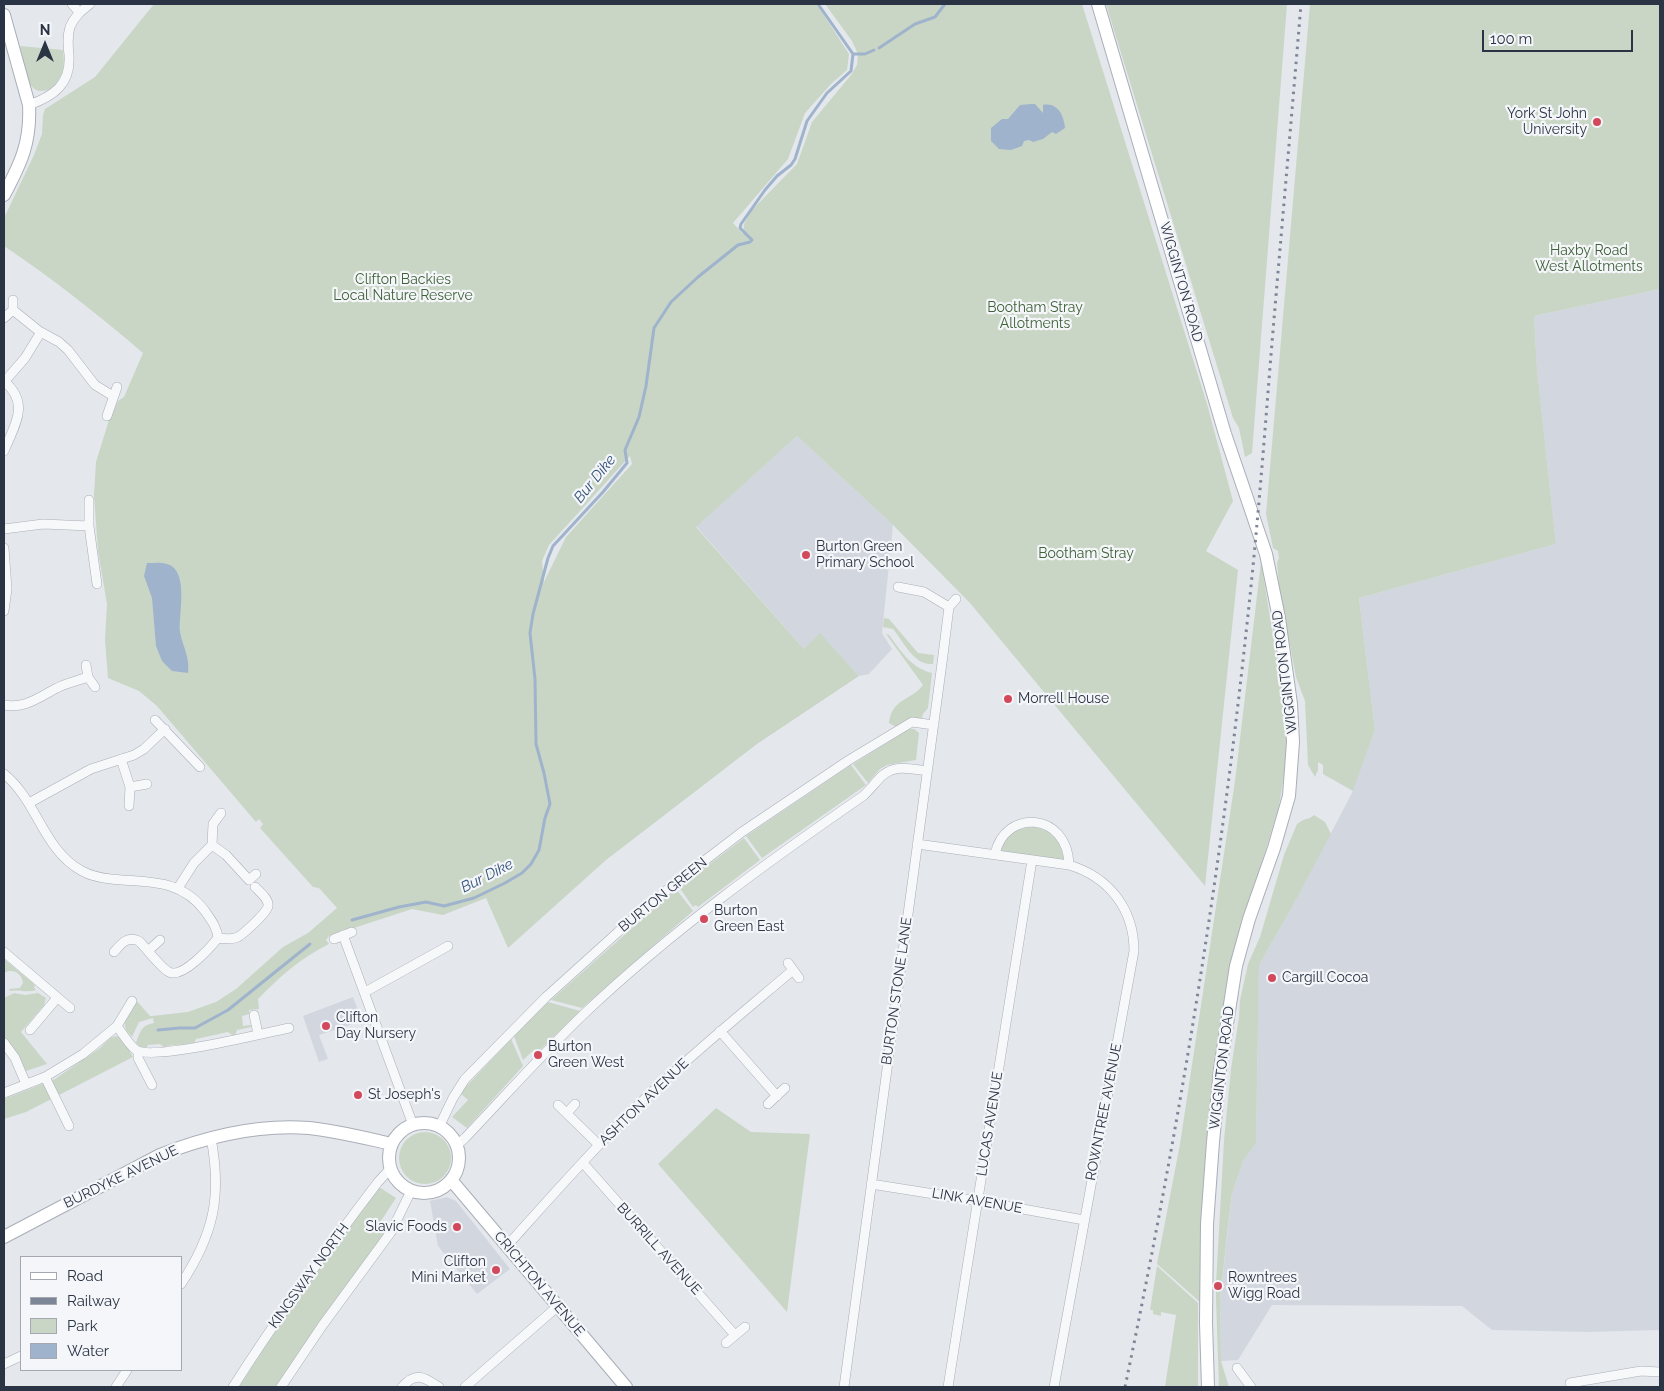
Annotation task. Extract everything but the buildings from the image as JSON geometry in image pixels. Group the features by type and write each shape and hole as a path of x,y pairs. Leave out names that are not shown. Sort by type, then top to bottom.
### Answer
{"main road":[{"name":"WIGGINTON ROAD","path":"1098,4 1225,434 1266,554 1279,618 1291,704 1293,742 1289,796 1274,848 1249,919 1236,966 1227,1014 1220,1069 1207,1224 1206,1323 1208,1387"},
{"path":"4,15 29,105 29,132 18,169 4,195"},
{"path":"425,1123 439,1127 449,1133 457,1144 459,1160 456,1172 452,1181 438,1190 426,1193 411,1191 396,1180 390,1170 389,1154 392,1144 398,1134 413,1124 425,1123"},
{"name":"BURDYKE AVENUE","path":"4,1237 160,1155 211,1138 250,1130 291,1127 332,1131 392,1144"},
{"name":"CRICHTON AVENUE","path":"452,1181 626,1387"}],"street":[{"path":"72,4 79,12"},
{"path":"29,105 46,98 58,90 63,83 69,66 68,37 70,28 79,12 90,4"},
{"path":"4,318 13,310 13,300"},
{"path":"13,310 68,350 95,385 115,392 107,416"},
{"path":"4,451 18,417 19,406 10,387 4,382 25,358 41,332"},
{"path":"89,500 88,526 97,584"},
{"path":"4,529 44,524 88,526"},
{"path":"4,548 7,589 4,611"},
{"path":"898,586 924,592 949,607 956,599"},
{"name":"BURTON STONE LANE","path":"844,1387 949,607"},
{"path":"86,665 88,678 95,687"},
{"path":"4,705 24,705 56,688 88,678"},
{"path":"155,720 200,767"},
{"name":"BURTON GREEN","path":"439,1127 458,1088 471,1073 546,997 674,884 742,832 849,760 912,722 934,725"},
{"path":"29,803 91,769 134,755 144,749 164,730"},
{"path":"121,759 130,787 128,806"},
{"path":"457,1144 465,1138 585,1013 693,918 797,841 863,796 884,774 894,769 905,768 927,771"},
{"path":"4,774 20,790 56,848 67,861 82,872 98,877 158,882 178,888 190,895 201,906 213,922 218,938"},
{"path":"130,787 147,784"},
{"path":"178,888 194,863 212,845 213,824 222,813"},
{"path":"995,854 999,842 1009,830 1023,824 1038,823 1054,830 1064,841 1067,848 1069,866"},
{"name":"ROWNTREE AVENUE","path":"917,844 1069,866 1095,876 1111,889 1123,906 1134,938 1134,951 1054,1387"},
{"path":"212,845 226,854 249,880 256,874"},
{"name":"LUCAS AVENUE","path":"948,1387 1032,860"},
{"path":"218,938 230,939 239,936 266,912 267,900 255,887"},
{"path":"343,935 413,1124"},
{"path":"114,952 129,938 139,941 169,972 176,974 184,971 218,938"},
{"path":"148,951 160,940"},
{"path":"365,992 448,946"},
{"path":"4,952 70,1008"},
{"name":"ASHTON AVENUE","path":"507,1246 599,1144 637,1106 720,1031 793,971"},
{"path":"30,1030 57,998"},
{"path":"4,1094 45,1077 83,1054 117,1026 132,1001"},
{"path":"254,1015 258,1034"},
{"path":"117,1026 132,1047 138,1051 154,1052 194,1048 289,1028"},
{"path":"720,1031 777,1096"},
{"path":"4,1043 15,1058 26,1084"},
{"path":"138,1051 138,1058 152,1085"},
{"path":"45,1077 69,1126"},
{"path":"768,1104 785,1088"},
{"path":"567,1113 575,1104"},
{"path":"558,1105 599,1144"},
{"path":"182,1282 203,1248 214,1213 216,1174 211,1138"},
{"name":"BURRILL AVENUE","path":"583,1163 735,1335"},
{"name":"KINGSWAY NORTH","path":"233,1387 260,1344 303,1283 382,1177 390,1170"},
{"name":"LINK AVENUE","path":"871,1184 1084,1220"},
{"path":"281,1387 328,1318 391,1232 411,1191"},
{"path":"465,1387 557,1307"},
{"path":"726,1343 745,1327"},
{"path":"4,1364 20,1356"},
{"path":"1237,1368 1251,1387"},
{"path":"116,1387 125,1371"},
{"path":"1570,1383 1641,1371 1660,1372"},
{"path":"402,1387 408,1380 416,1377 423,1378 439,1387"}],"shaded area":[{"path":"1660,289 1660,1331 1492,1330 1462,1306 1272,1305 1238,1360 1221,1361 1220,1300 1232,1194 1243,1161 1256,1142 1259,965 1290,911 1352,793 1375,730 1359,598 1556,544 1537,369 1534,316"},
{"name":"Burton Green Primary School","path":"797,436 893,525 882,633 892,649 869,674 859,676 820,634 805,650 696,526"},
{"name":"Clifton Day Nursery","path":"353,997 362,1021 319,1035 328,1059 319,1062 303,1016"},
{"path":"447,1197 456,1201 510,1269 477,1294 438,1246 430,1201"}],"green space":[{"path":"154,4 817,4 849,54 847,70 831,84 805,113 788,159 733,223 743,234 744,224 751,211 797,164 812,122 857,65 858,54 852,41 825,4 1082,4 1207,404 1233,501 1206,551 1238,570 1205,886 970,603 893,525 797,436 696,527 804,649 820,633 859,676 757,744 606,860 508,948 486,898 443,915 412,909 329,936 326,940 329,944 291,968 258,999 259,1009 249,1010 249,1014 242,1016 243,1026 251,1025 251,1027 237,1030 235,1035 228,1032 196,1039 194,1043 167,1046 165,1048 160,1044 148,1045 146,1048 140,1047 136,1043 140,1032 147,1025 154,1023 153,1018 139,1022 132,1037 126,1030 124,1021 136,1000 150,1016 188,1012 216,1002 236,989 283,947 308,933 337,908 319,888 313,887 260,828 263,824 259,819 256,822 157,706 139,691 108,678 105,640 107,604 98,551 94,495 96,462 109,420 118,401 124,397 143,353 40,271 4,246 4,218 42,134 45,109 95,77","holes":["630,456 632,464 566,537 544,582 542,561 549,545"]},
{"path":"1106,4 1287,4 1252,453 1245,457 1239,428 1233,418"},
{"name":"Haxby Road West Allotments","path":"1310,4 1660,4 1660,289 1534,316 1537,369 1556,544 1359,598 1375,730 1353,791 1323,774 1323,765 1318,762 1318,770 1315,777 1308,765 1305,701 1296,677 1279,586 1278,551 1273,548 1266,514"},
{"path":"20,46 63,50 63,71 58,81 51,88 42,91 30,84 25,71"},
{"path":"1261,562 1285,709 1287,741 1285,769 1279,806 1240,935 1201,1303 1157,1264 1180,1144 1235,781"},
{"path":"884,618 889,619 918,653 934,655 933,664 926,664 920,661 905,646 893,629 883,627"},
{"path":"886,634 889,635 912,663 932,673 928,708 922,718 907,720 896,727 889,723 894,709 923,685"},
{"path":"909,729 914,729 919,733 916,760 887,765 880,769 868,783 853,764"},
{"path":"851,765 866,785 762,858 746,836"},
{"path":"1314,815 1325,822 1331,834 1259,965 1256,1143 1243,1161 1232,1194 1220,1300 1221,1361 1229,1387 1219,1387 1216,1289 1219,1289 1219,1284 1216,1284 1224,1140 1240,1000 1248,964 1260,937 1284,855 1297,824"},
{"path":"1034,827 1046,831 1055,838 1061,847 1064,860 1001,851 1006,840 1013,833 1018,830"},
{"path":"744,838 760,860 698,907 696,905 693,907 679,887"},
{"path":"676,889 693,911 582,1008 551,1000"},
{"path":"4,959 35,985 34,988 36,990 10,991 9,989 20,988 23,983 21,977 16,972 4,973"},
{"path":"14,993 25,995 38,993 46,998 44,1005 21,1032 47,1064 26,1071 4,1036 4,998"},
{"path":"548,1002 580,1011 538,1052 535,1049 523,1060 514,1036"},
{"path":"116,1036 122,1038 133,1057 26,1112 4,1119 4,1099 55,1079 100,1048 110,1038"},
{"path":"511,1039 523,1066 467,1128 452,1117 468,1100 460,1093"},
{"path":"716,1108 751,1132 810,1134 787,1312 658,1164"},
{"path":"420,1132 430,1132 444,1139 451,1153 451,1163 444,1177 430,1184 420,1184 410,1180 403,1173 399,1163 399,1153 403,1143 410,1136"},
{"path":"379,1187 396,1198 379,1224 387,1230 275,1387 239,1387 278,1325"},
{"path":"1157,1266 1198,1303 1198,1387 1165,1387 1176,1315 1161,1312 1161,1316 1153,1314 1153,1310 1150,1310"}],"water":[{"path":"1035,104 1043,113 1043,105 1056,108 1062,115 1065,128 1056,134 1052,132 1043,139 1033,142 1029,140 1024,141 1022,146 1011,150 999,149 991,141 991,128 1002,119 1008,119 1020,105"},
{"path":"147,563 167,564 174,568 178,575 181,584 180,632 187,657 188,673 172,671 162,661 156,646 152,598 144,576"}],"waterway":[{"name":"Bur Dike","path":"352,920 399,907 426,902 444,906 474,898 522,873 531,864 539,850 545,818 550,804 536,744 535,679 530,633 533,614 548,558 553,546 627,463 625,450 639,417 646,386 654,328 671,302 698,277 738,245 752,240 740,228 741,224 765,190 795,159 807,121 827,93 851,71 853,54 818,4"},
{"path":"879,48 915,24 935,17 945,4"},
{"path":"853,54 865,54 874,50"},
{"name":"Bur Dike","path":"158,1030 195,1028 228,1010 310,944"}],"railway":[{"path":"1125,1387 1179,1106 1210,917 1223,823 1250,600 1301,4"}],"place":[{"name":"York St John University","path":"1597,122"},
{"name":"Burton Green Primary School","path":"806,555"},
{"name":"Morrell House","path":"1008,699"},
{"name":"Burton Green East","path":"704,919"},
{"name":"Cargill Cocoa","path":"1272,978"},
{"name":"Clifton Day Nursery","path":"326,1026"},
{"name":"Burton Green West","path":"538,1055"},
{"name":"St Joseph's","path":"358,1095"},
{"name":"Slavic Foods","path":"457,1227"},
{"name":"Clifton Mini Market","path":"496,1270"},
{"name":"Rowntrees Wigg Road","path":"1218,1286"}],"park label":[{"name":"Clifton Backies Local Nature Reserve","path":"403,288"},
{"name":"Bootham Stray Allotments","path":"1035,316"},
{"name":"Bootham Stray","path":"1086,554"}]}
